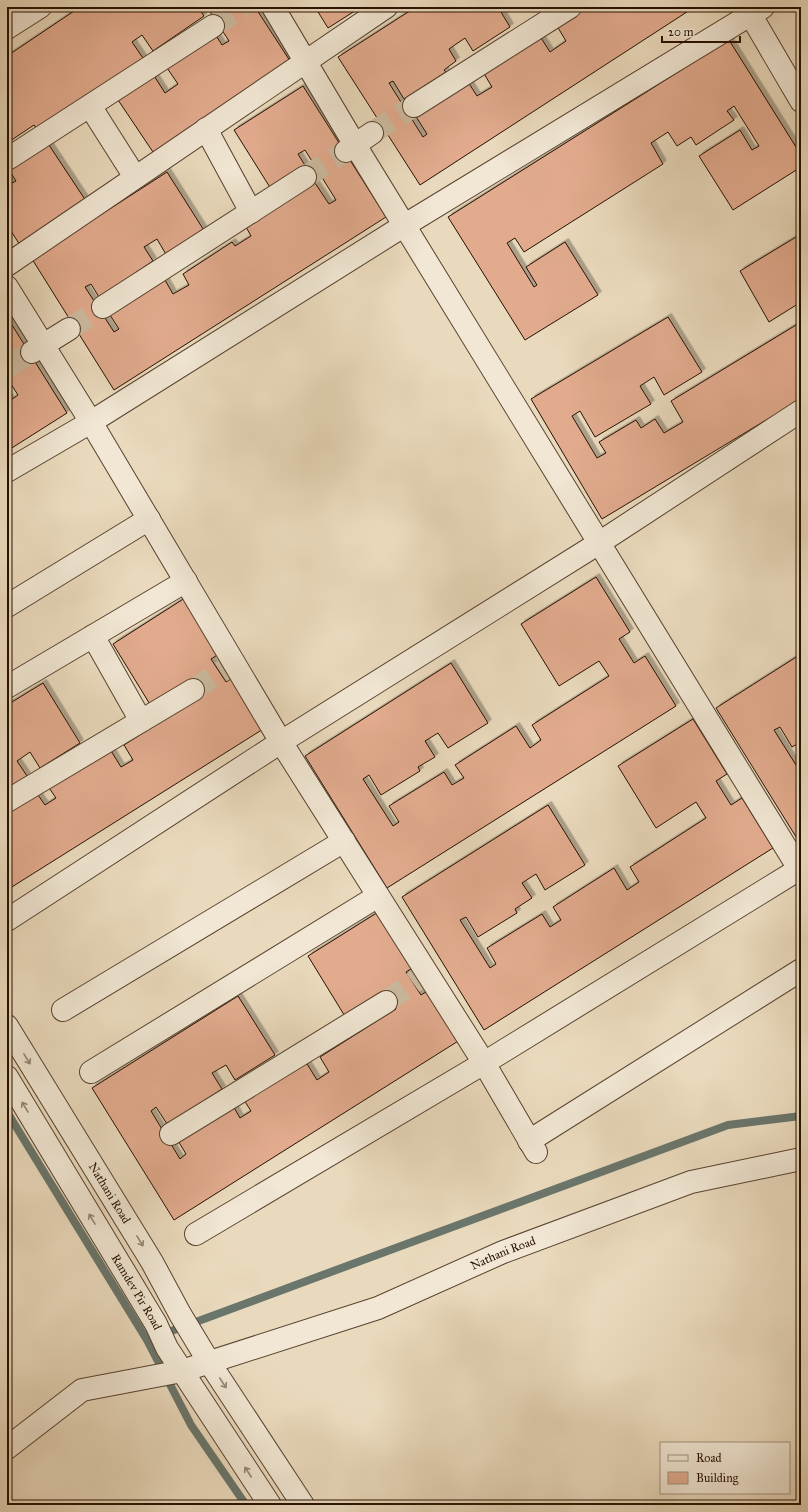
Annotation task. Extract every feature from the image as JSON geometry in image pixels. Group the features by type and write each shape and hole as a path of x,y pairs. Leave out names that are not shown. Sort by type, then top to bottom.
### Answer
{"street":[{"path":"7,28 40,7"},
{"path":"196,1234 484,1063 800,870 405,225 358,143 305,62 273,7"},
{"path":"7,265 386,7"},
{"path":"414,106 562,9"},
{"path":"7,471 91,422 405,225 753,10 801,101"},
{"path":"9,158 213,26"},
{"path":"90,106 135,177"},
{"path":"206,129 250,212"},
{"path":"103,307 305,177"},
{"path":"7,288 38,348 91,422 186,581 230,667 281,742 344,841 378,896 422,977 484,1063 532,1146 801,970"},
{"path":"38,348 68,329"},
{"path":"7,920 281,742 599,543 801,411"},
{"path":"7,606 149,519"},
{"path":"8,683 93,636 186,581"},
{"path":"93,636 141,721"},
{"path":"7,801 193,690"},
{"path":"63,1010 344,841"},
{"path":"91,1072 378,896"},
{"path":"171,1134 386,1002"},
{"name":"Nathani Road","path":"7,1026 152,1262 180,1314 209,1362 303,1505"},
{"name":"Ramdev Pir Road","path":"7,1077 156,1324 182,1371 270,1505"},
{"name":"Nathani Road","path":"209,1362 378,1308 503,1252 691,1182 801,1159"},
{"path":"7,1448 82,1390 182,1371 209,1362"}],"building":[{"path":"7,7 29,7 7,21"},
{"path":"80,7 198,7 204,16 153,51 142,35 132,42 145,61 36,128 34,125 7,143 7,56"},
{"path":"207,7 255,7 292,64 155,155 114,94 151,71 165,93 178,84 163,62 212,29 222,45 229,41"},
{"path":"315,7 361,7 328,28"},
{"path":"416,7 498,7 510,27 473,51 465,38 449,49 456,61 444,70 446,72 404,99 393,81 389,83 423,137 427,134 415,115 468,82 477,96 492,87 483,72 536,30 550,52 566,41 557,26 585,7 693,8 420,185 338,57"},
{"path":"729,40 801,155 801,167 733,210 699,156 740,130 752,150 759,146 734,106 727,111 734,120 696,145 691,137 677,146 668,132 651,143 663,164 524,252 515,238 507,243 534,287 537,285 526,267 565,242 598,295 525,340 448,217"},
{"path":"303,86 386,217 114,390 32,259 167,172 205,232 167,256 157,239 144,247 153,261 135,273 139,279 102,302 91,284 85,287 114,332 119,329 110,315 165,280 173,294 189,285 183,274 232,242 235,246 251,236 246,227 315,183 329,204 336,200 305,150 298,154 306,167 271,189 234,130"},
{"path":"45,139 86,201 20,245 7,225 7,176 12,183 16,181 7,167"},
{"path":"801,234 801,278 796,281 801,290 801,302 769,322 740,271"},
{"path":"7,317 67,413 7,451 7,394 11,400 18,395 7,378"},
{"path":"668,317 702,372 664,395 654,377 640,386 651,404 595,437 580,411 572,416 597,458 606,453 599,442 636,420 641,428 655,419 664,433 683,422 671,401 801,322 801,399 602,519 531,399"},
{"path":"596,577 630,632 619,639 634,663 645,656 676,706 387,888 305,756 451,663 488,723 448,748 438,733 425,741 435,757 418,767 420,771 381,795 369,775 363,779 393,826 399,822 389,806 444,772 452,785 464,778 455,765 516,726 530,748 541,740 532,725 609,676 599,661 559,686 521,624"},
{"path":"188,596 222,652 211,659 226,682 237,675 268,726 7,890 7,810 36,792 45,805 56,798 47,785 108,746 121,767 133,760 124,745 201,696 151,706 113,644"},
{"path":"801,654 801,742 792,747 780,727 774,730 801,773 801,839 798,840 716,708"},
{"path":"43,683 80,743 40,768 30,752 17,761 27,776 10,787 7,793 7,705"},
{"path":"693,719 727,774 716,781 731,805 742,798 773,848 484,1030 402,897 548,805 585,865 545,890 536,874 522,883 532,898 515,909 517,913 478,937 466,917 460,920 490,968 496,964 487,948 542,914 550,927 561,920 553,907 614,868 627,890 639,882 630,867 706,818 696,802 656,828 618,766"},
{"path":"383,909 417,965 406,972 421,995 432,988 463,1038 174,1220 92,1088 238,996 275,1055 235,1080 226,1065 212,1073 222,1089 205,1100 207,1103 169,1127 156,1107 151,1111 180,1159 186,1154 177,1139 232,1104 240,1118 251,1111 242,1097 304,1059 317,1080 329,1072 320,1057 396,1009 387,993 346,1018 308,956"}],"waterway":[{"path":"7,1112 147,1340 191,1425 246,1505"},
{"path":"147,1340 728,1125 801,1116"}],"tunnel":[{"path":"213,26 243,7"},
{"path":"372,133 414,106"},
{"path":"305,177 346,151"},
{"path":"69,329 103,307"},
{"path":"7,367 32,352"},
{"path":"193,690 224,670"},
{"path":"386,1002 417,980"}]}
